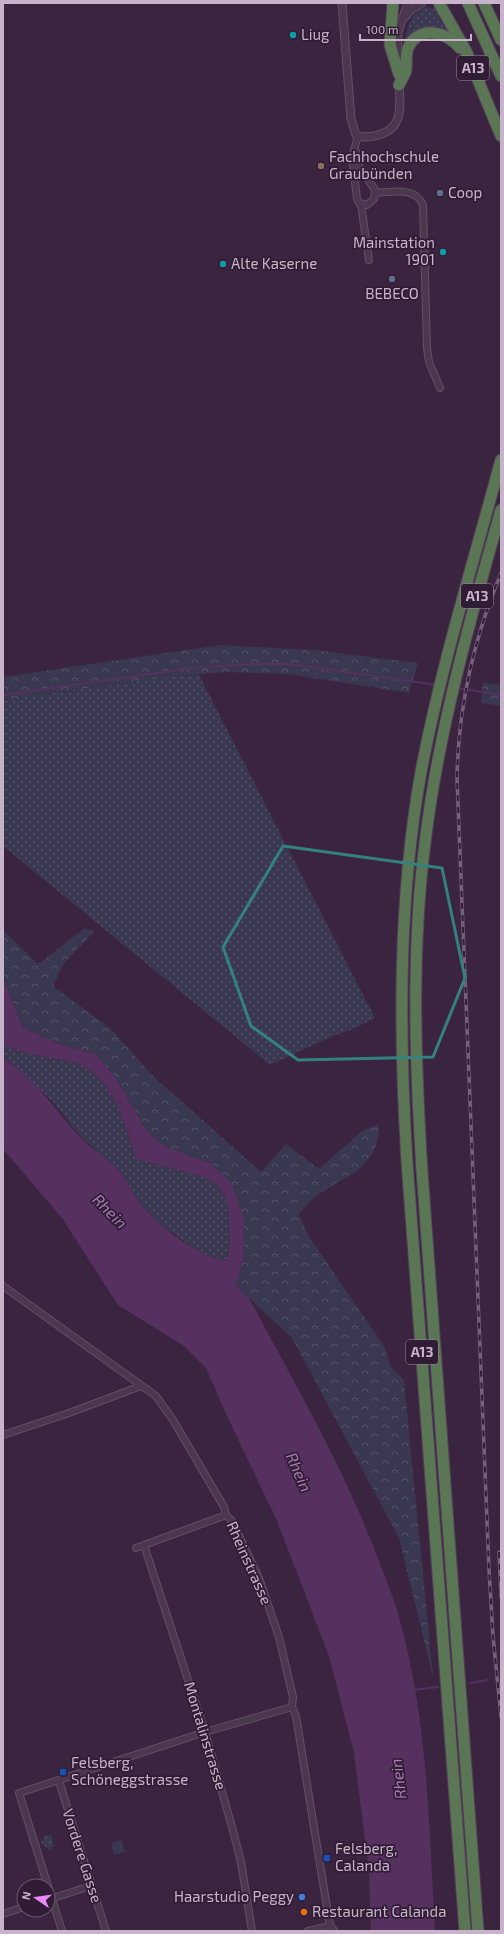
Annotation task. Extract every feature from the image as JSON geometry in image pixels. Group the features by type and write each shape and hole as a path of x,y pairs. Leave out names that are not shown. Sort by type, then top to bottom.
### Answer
{"highway":[{"path":"393,3 390,45 399,79"},
{"name":"A13","path":"439,3 459,38 501,136"},
{"name":"A13","path":"468,3 501,76"},
{"name":"A13","path":"484,3 501,40"},
{"name":"A13","path":"399,79 406,70 406,55 410,46 417,38 429,33 442,34 453,40 460,47 476,75"},
{"name":"A13","path":"465,1931 403,1099 401,1029 403,943 409,859 422,771 440,686 462,596 501,460"},
{"name":"A13","path":"478,1931 422,1171 416,1072 415,989 417,928 422,862 435,772 453,688 501,510"}],"street":[{"path":"342,3 352,126 355,134 365,137 379,135 392,128 399,118 397,39 408,3"},
{"path":"401,22 412,9 422,3"},
{"path":"358,136 352,158 369,260"},
{"path":"355,148 359,166 375,193 372,202 367,205 359,202"},
{"path":"375,193 408,192 417,197 423,205 427,348 430,362 440,388"},
{"name":"Rheinstrasse","path":"3,1286 156,1396 173,1420 224,1507 226,1515 232,1521 268,1604 279,1638 293,1697 292,1707 297,1723 332,1928"},
{"path":"3,1435 69,1414 141,1386"},
{"path":"136,1548 226,1515"},
{"name":"Montalinstrasse","path":"144,1545 205,1732 241,1862 252,1931"},
{"path":"44,1878 19,1793 205,1732 292,1707"},
{"name":"Vordere Gasse","path":"59,1781 106,1931"},
{"path":"56,1897 91,1886"},
{"path":"3,1914 16,1910"},
{"path":"56,1915 62,1931"},
{"path":"308,1931 332,1928"}],"highlighted area":[{"path":"283,846 442,868 465,978 433,1057 298,1060 251,1026 223,947"}],"green space":[{"path":"427,7 436,9 456,36 447,32 405,44 410,21 417,12"},
{"path":"220,645 314,650 418,663 409,693 288,674 225,672 169,677 3,700 3,677"},
{"path":"199,675 375,1018 270,1065 3,846 3,700 169,677"},
{"path":"483,683 501,685 501,706 481,703"},
{"path":"85,928 94,932 64,963 53,986 110,1028 154,1077 261,1172 286,1144 319,1169 362,1131 379,1124 377,1140 373,1152 366,1162 358,1170 325,1190 312,1200 299,1214 308,1235 384,1346 391,1367 404,1380 433,1677 399,1538 292,1338 236,1286 243,1259 244,1218 210,1163 164,1146 146,1130 116,1079 96,1054 62,1045 23,1028 3,978 3,930 38,964"},
{"path":"3,1044 27,1053 68,1061 83,1066 106,1086 114,1100 127,1129 136,1159 203,1177 217,1185 224,1194 228,1209 229,1252 226,1261 201,1253 161,1225 138,1201 119,1170 82,1138 53,1102 13,1064 3,1058"},
{"path":"45,1835 51,1835 54,1845 50,1850 41,1843"},
{"path":"122,1840 125,1852 114,1855 111,1843"}],"water":[{"name":"Rhein","path":"3,978 23,1028 62,1045 96,1054 116,1079 146,1130 164,1146 210,1163 231,1183 244,1218 243,1259 236,1286 249,1298 320,1430 367,1531 397,1611 409,1656 422,1734 429,1813 435,1931 371,1931 369,1871 354,1753 329,1656 277,1521 206,1368 184,1346 118,1305 62,1218 3,1149 3,1058 15,1066 45,1095 81,1138 118,1169 124,1176 138,1200 155,1219 190,1246 214,1258 226,1261 229,1248 229,1220 224,1194 217,1185 203,1177 136,1159 127,1129 114,1100 106,1086 83,1066 68,1061 27,1053 3,1044"}],"waterway":[{"path":"3,695 192,668 253,664 290,664 437,685"},
{"path":"457,688 501,695"},
{"path":"471,1683 487,1680"},
{"path":"413,1690 438,1687"}],"railway":[{"path":"501,573 491,598 475,648 469,674 460,726 457,779 489,1570 493,1636 501,1717"},
{"path":"499,1552 501,1597"}],"place":[{"name":"Liug","path":"293,35"},
{"name":"Fachhochschule Graubünden","path":"321,166"},
{"name":"Coop","path":"440,193"},
{"name":"Mainstation 1901","path":"443,252"},
{"name":"Alte Kaserne","path":"223,264"},
{"name":"BEBECO","path":"392,279"},
{"name":"Felsberg, Schöneggstrasse","path":"63,1772"},
{"name":"Felsberg, Calanda","path":"327,1858"},
{"name":"Haarstudio Peggy","path":"302,1897"},
{"name":"Restaurant Calanda","path":"304,1912"}]}
